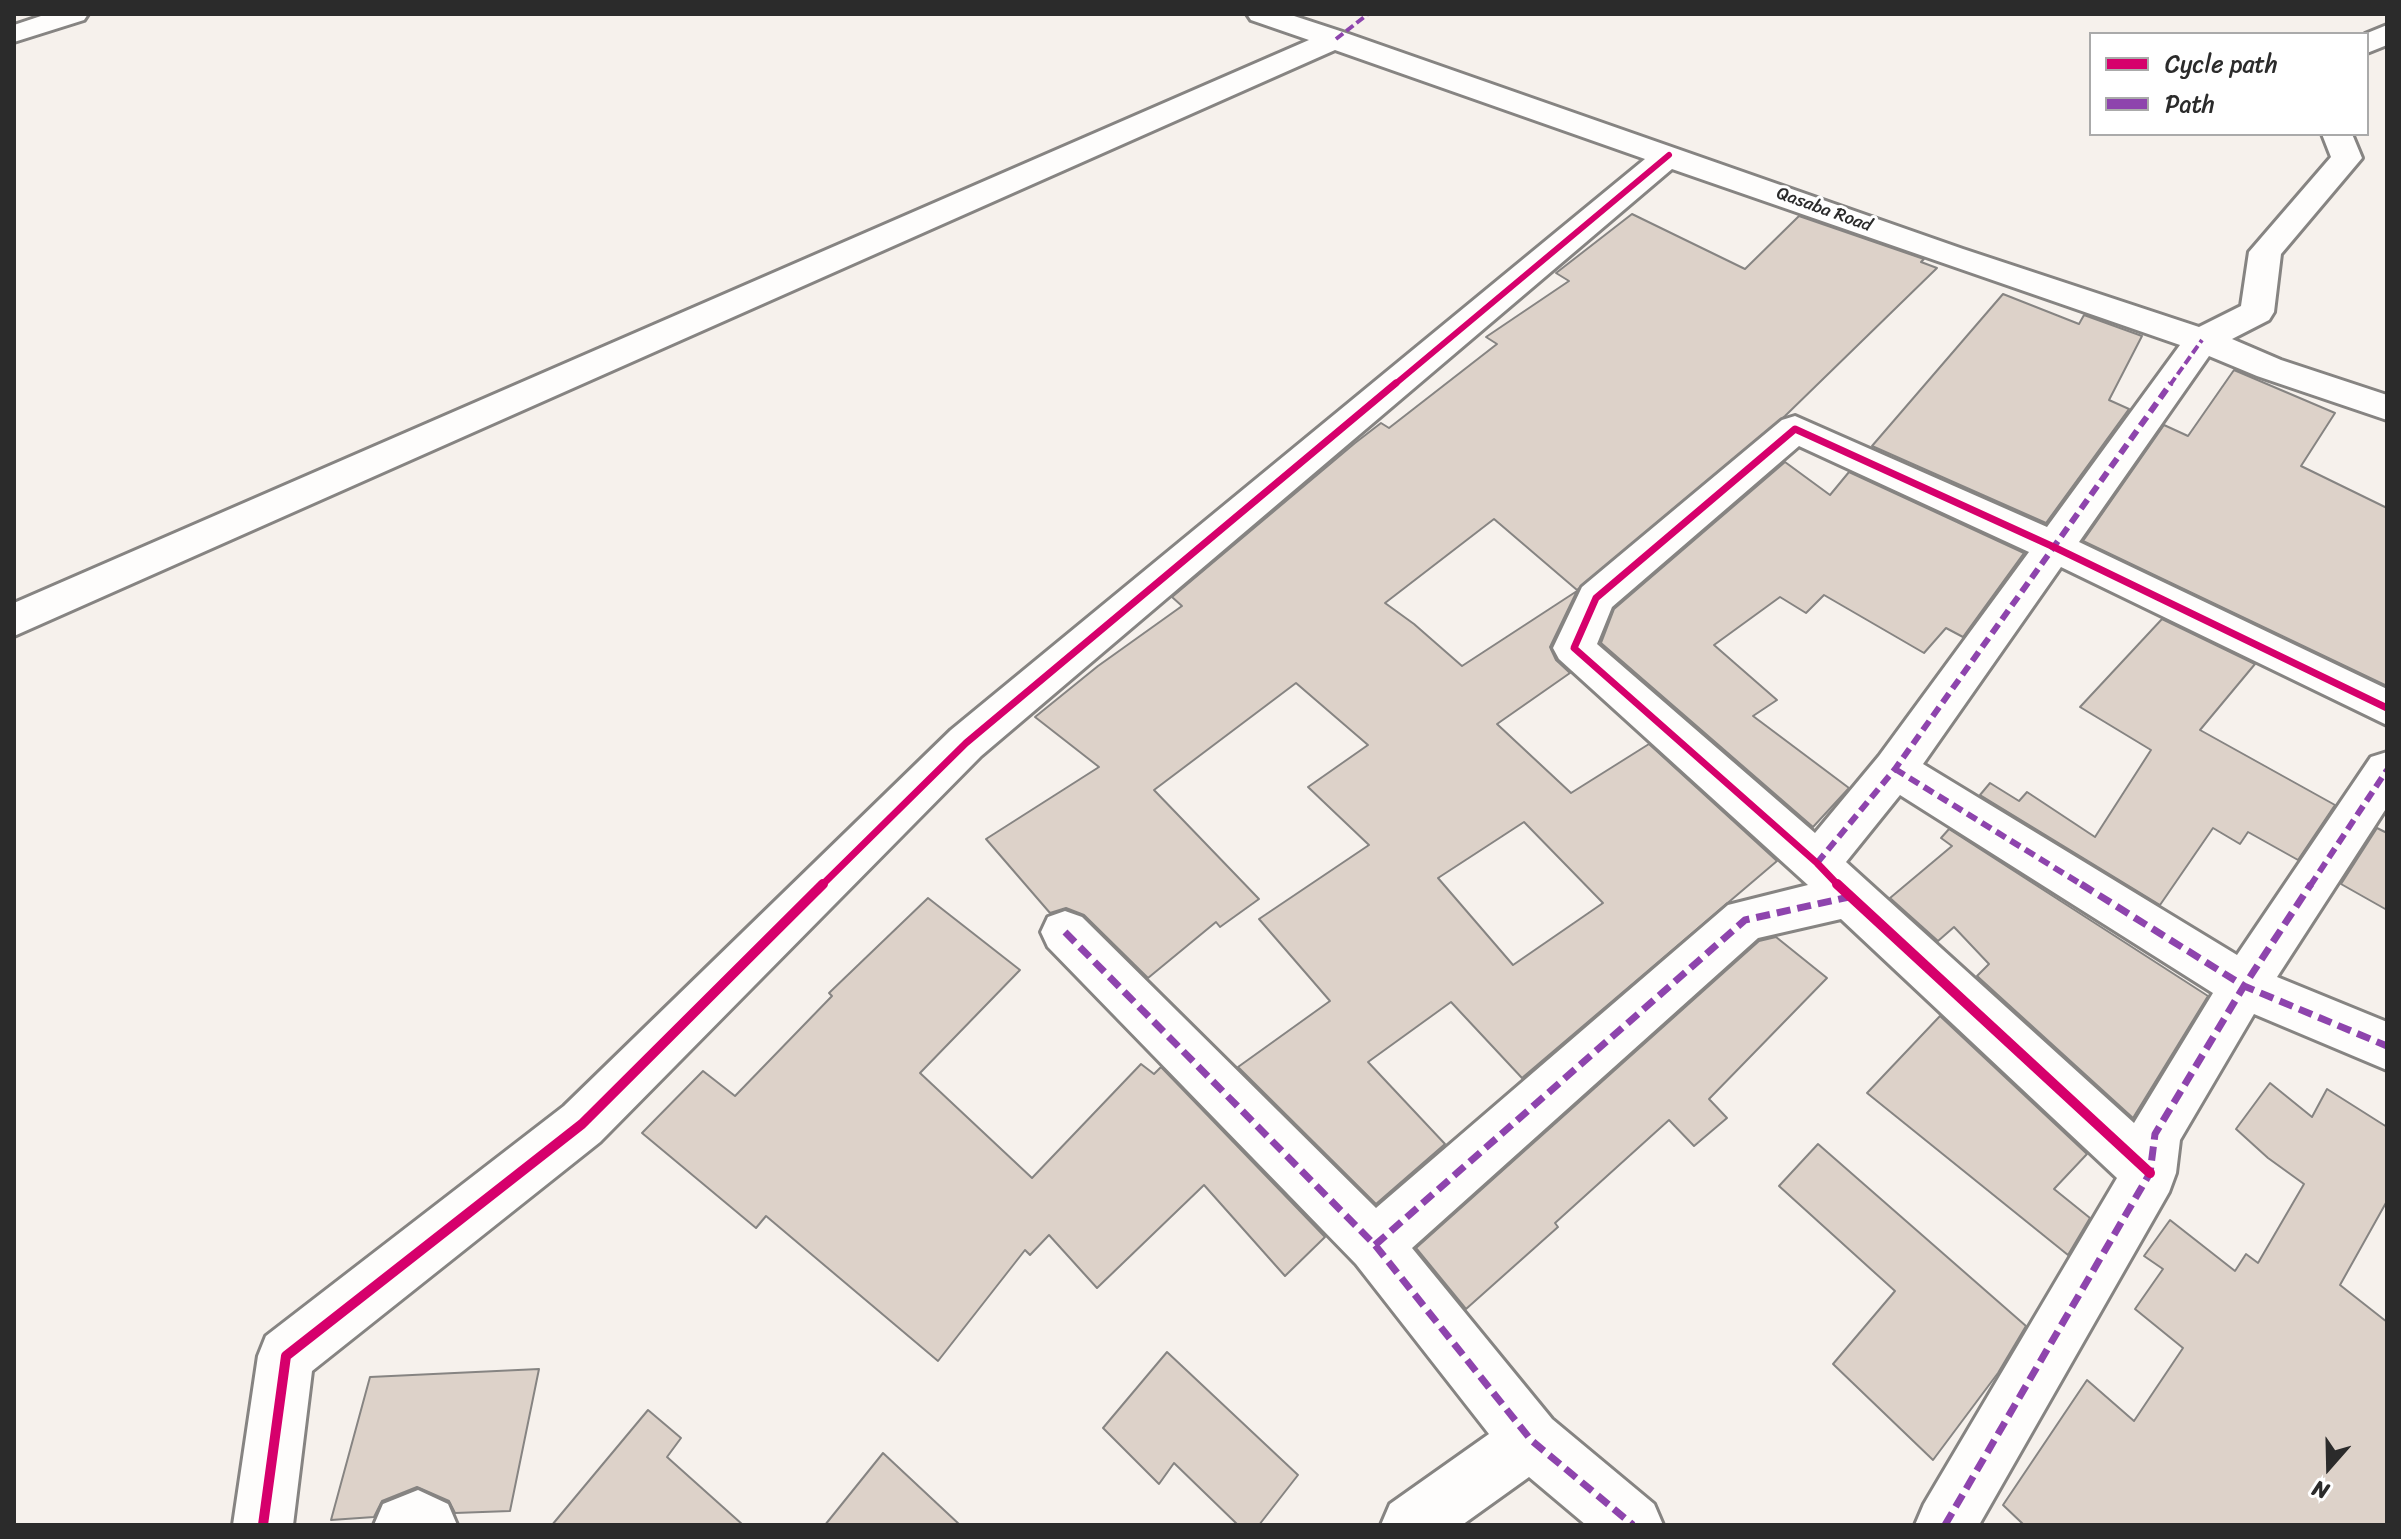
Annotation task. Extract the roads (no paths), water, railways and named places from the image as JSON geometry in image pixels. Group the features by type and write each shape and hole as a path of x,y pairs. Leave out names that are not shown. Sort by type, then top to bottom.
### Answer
{"street":[{"path":"14,34 74,14"},
{"name":"Qasaba Road","path":"1261,14 1951,256 2202,340 2269,368 2387,408"},
{"path":"2369,44 2387,33"},
{"path":"14,620 1336,39"},
{"path":"1375,1245 1745,920 1833,880 1895,769 2202,340 2257,312 2265,252 2347,158 2338,136"},
{"path":"263,1525 286,1356 582,1124 966,743 1669,155"},
{"path":"2150,1173 1833,880 1574,648 1596,598 1795,429 2056,548 2387,708"},
{"path":"1895,769 2244,986 2387,1046"},
{"path":"1945,1525 2150,1173 2155,1134 2244,986 2387,770"},
{"path":"1065,932 1375,1245 1531,1440 1633,1525"},
{"path":"1411,1525 1531,1440"},
{"path":"404,1525 418,1520 427,1525"}]}
